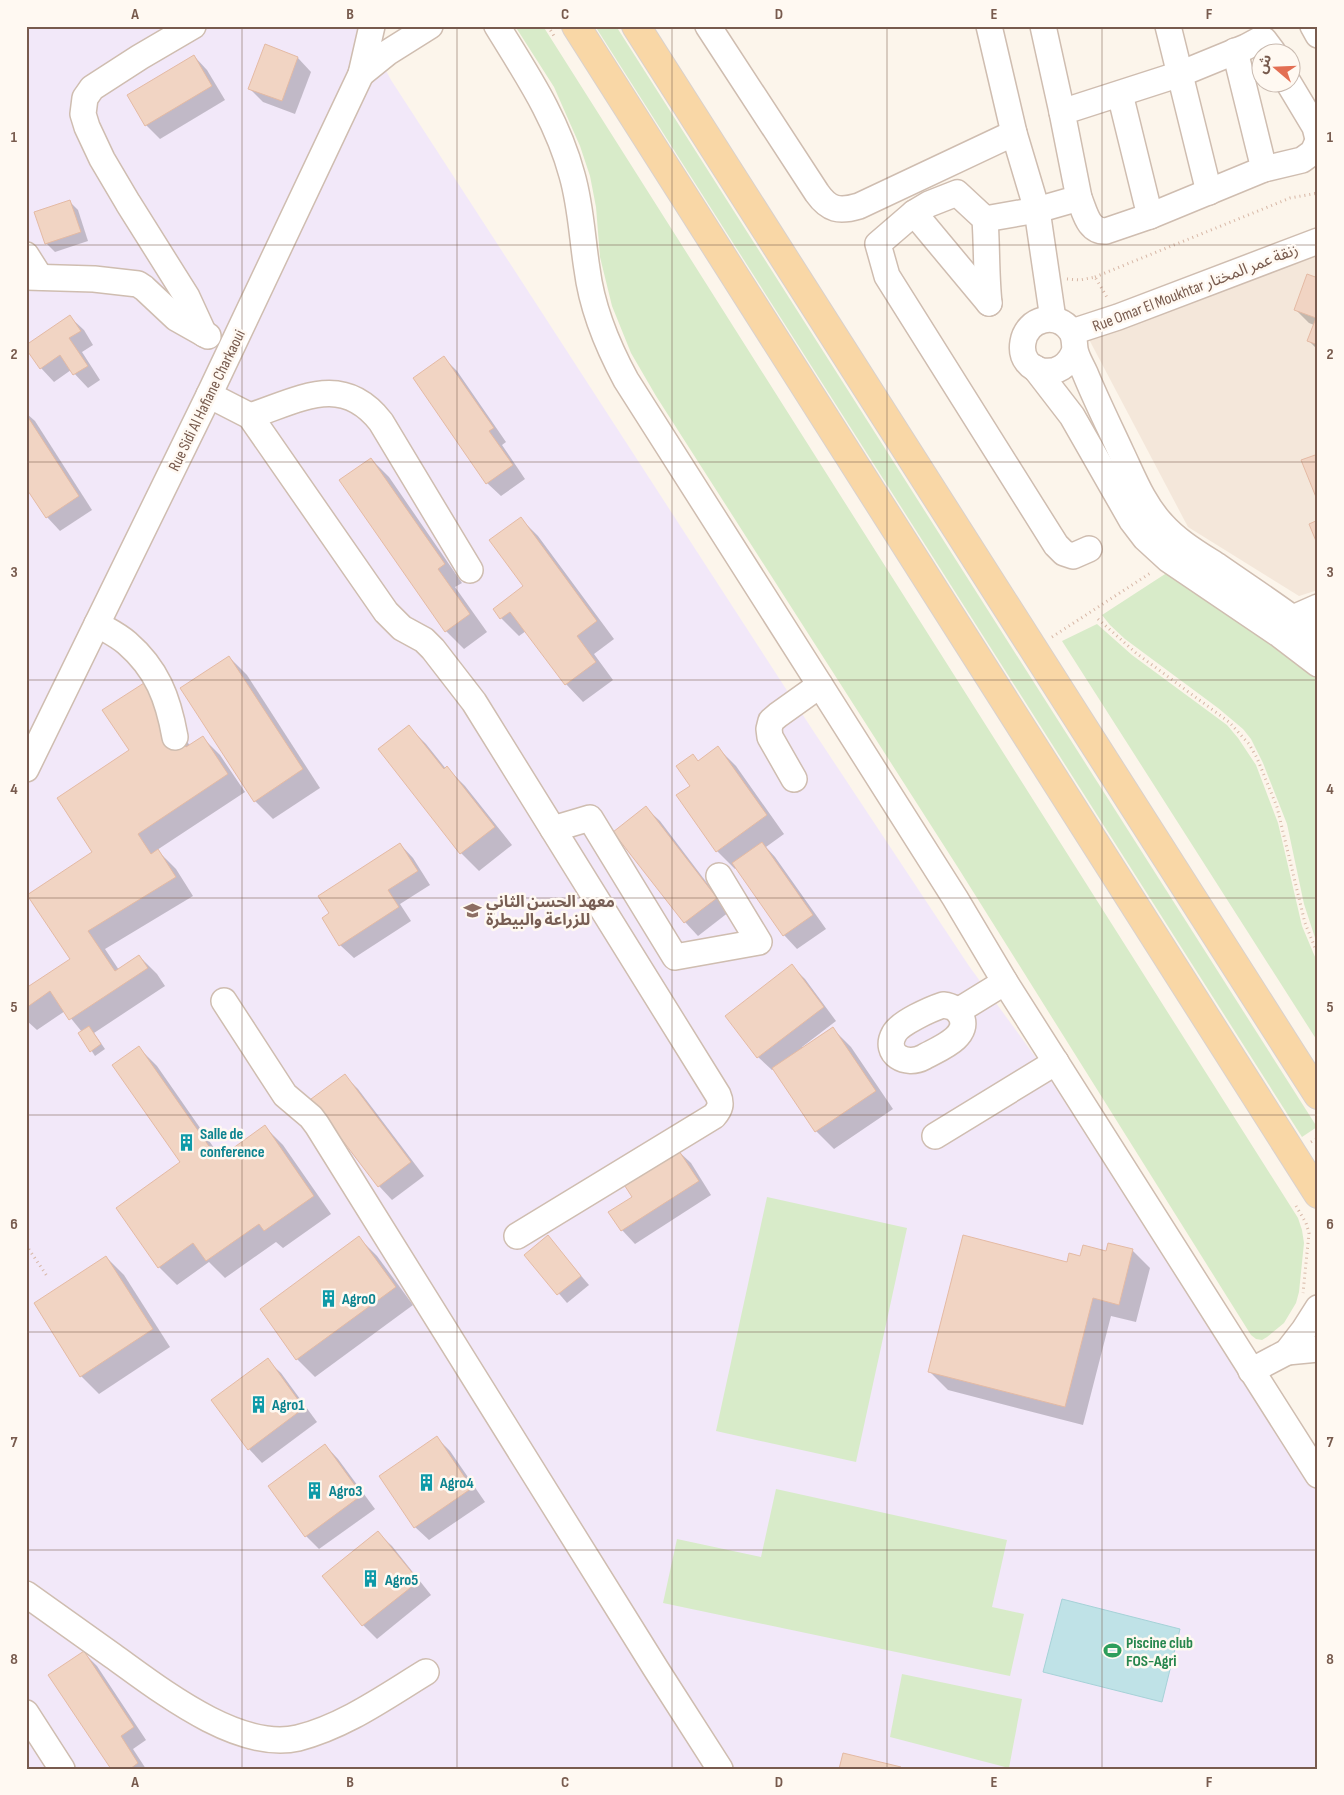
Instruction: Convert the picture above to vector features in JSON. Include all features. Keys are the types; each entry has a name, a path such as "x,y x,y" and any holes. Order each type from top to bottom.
{"main road":[{"path":"576,26 1293,1154 1305,1196"},
{"path":"636,26 1318,1096"}],"street":[{"path":"193,26 92,88 85,98 83,114 87,127 107,166 187,297 204,334"},
{"name":"Rue Sidi Al Hafiane Charkaoui","path":"26,769 209,395 361,74 372,26"},
{"path":"361,74 387,53 430,26"},
{"path":"497,26 542,99 564,150 579,204 592,298 600,327 626,380 1318,1475"},
{"path":"708,26 817,193 824,203 835,209 847,210 859,206 1014,133"},
{"path":"989,26 1014,133 1037,210 1048,279 1067,334 1140,492 1161,524 1182,543 1318,637"},
{"path":"1043,26 1079,198 1092,227 1099,232 1150,216 1264,169 1302,160 1313,152 1318,140 1315,127 1294,92"},
{"path":"1168,26 1209,192"},
{"path":"1313,26 1318,36"},
{"path":"1062,112 1180,74 1239,42 1259,40 1264,40 1265,42"},
{"path":"1239,42 1264,169"},
{"path":"1120,94 1150,216"},
{"path":"914,213 989,303 986,273 988,252 984,219 957,193 929,204 914,213 878,244 887,276 1056,545 1064,553 1073,556 1089,549"},
{"path":"984,219 1037,210 1079,198"},
{"name":"Rue Omar El Moukhtar زنقة عمر المختار","path":"1067,334 1118,317 1318,241"},
{"path":"26,256 33,277 94,279 138,284 176,318 204,334 232,346"},
{"path":"1067,334 1038,321 1029,328 1024,336 1023,352 1028,361 1072,416 1132,521 1145,538 1169,560 1318,664"},
{"path":"1035,368 1044,372 1060,370 1071,359 1067,334"},
{"path":"250,416 316,395 331,393 346,395 360,400 372,410 381,422 470,570"},
{"path":"209,395 250,416 386,612 402,628 424,640 448,667 474,702 721,1102 719,1110 714,1116 517,1236"},
{"path":"1293,618 1318,607"},
{"path":"97,624 126,642 145,661 160,684 167,701 175,736"},
{"path":"794,779 770,737 771,721 820,685"},
{"path":"553,829 590,818 675,957 760,942 719,876"},
{"path":"958,1011 1005,982"},
{"path":"224,1001 285,1095 317,1125 720,1769"},
{"path":"935,1136 1056,1062"},
{"path":"1287,1352 1304,1330 1310,1302"},
{"path":"1251,1371 1287,1352 1318,1350"},
{"path":"26,1594 172,1698 234,1730 262,1739 297,1738 319,1731 349,1718 426,1672"},
{"path":"26,1713 62,1769"}],"path":[{"path":"1048,279 1080,280 1095,277 1290,198 1318,193"},
{"path":"1095,277 1118,317"},
{"path":"1052,637 1169,560"},
{"path":"1098,619 1136,653 1229,722 1249,744 1257,758 1277,807 1305,924 1318,956"},
{"path":"1293,1154 1318,1138"},
{"path":"1305,1196 1306,1223 1309,1233 1310,1302"},
{"path":"26,1245 47,1276"}],"shaded area":[{"name":"معهد الحسن الثاني للزراعة والبيطرة","path":"26,26 362,26 391,80 812,729 969,966 1272,1381 1318,1452 1318,1769 26,1769"},
{"path":"1318,229 1318,590 1299,596 1188,527 1083,328"}],"green space":[{"path":"515,26 543,26 1298,1218 1304,1243 1299,1292 1296,1303 1284,1323 1262,1340 1256,1339 1251,1335 957,866 656,396 631,353 612,306 600,257 596,207 590,176 580,146 554,87"},
{"path":"595,26 616,26 1317,1127 1302,1137"},
{"path":"1182,563 1318,649 1318,947 1304,904 1287,824 1263,763 1251,739 1243,729 1218,708 1125,639 1102,615"},
{"path":"1097,624 1132,655 1227,725 1256,765 1278,823 1302,926 1318,964 1318,1042 1062,641"},
{"path":"767,1197 907,1228 856,1462 716,1431"},
{"path":"776,1489 1007,1540 992,1607 1024,1614 1010,1676 663,1603 677,1539 761,1557"},
{"path":"902,1674 1022,1699 1009,1768 890,1737"}],"water":[{"name":"Piscine club FOS-Agri","path":"1062,1599 1180,1629 1162,1702 1043,1672"}],"building":[{"path":"265,44 298,57 282,101 248,89"},
{"path":"194,55 212,86 145,126 127,95"},
{"path":"70,200 81,232 45,244 34,212"},
{"path":"1307,274 1318,278 1318,345 1307,341 1316,318 1294,310"},
{"path":"70,315 81,331 69,338 88,366 73,375 60,355 40,369 26,349 26,345"},
{"path":"444,356 494,428 489,431 513,465 486,484 413,378"},
{"path":"26,414 79,496 46,518 26,488"},
{"path":"1318,454 1318,502 1301,460"},
{"path":"371,458 445,564 438,569 470,614 445,632 339,480"},
{"path":"521,517 597,621 577,636 596,662 565,685 510,612 500,619 493,609 523,586 489,540"},
{"path":"1318,520 1318,546 1309,524"},
{"path":"229,656 303,769 254,802 180,688"},
{"path":"144,683 186,747 203,736 228,774 138,834 151,854 158,849 176,877 88,931 115,971 139,955 148,968 69,1020 50,991 26,1008 26,988 70,959 27,895 92,852 57,798 129,750 102,710"},
{"path":"409,725 444,769 447,766 495,827 460,854 378,749"},
{"path":"718,746 767,815 716,852 676,795 690,786 676,766 693,754 698,761"},
{"path":"646,806 717,898 684,923 613,832"},
{"path":"762,842 813,915 783,936 732,863"},
{"path":"400,843 418,871 388,890 399,907 339,946 322,918 329,913 318,896"},
{"path":"792,964 824,1007 757,1058 725,1016"},
{"path":"89,1026 101,1044 90,1052 78,1033"},
{"path":"833,1027 876,1091 815,1132 772,1068"},
{"name":"Salle de conference","path":"139,1046 218,1159 265,1125 314,1196 264,1231 259,1224 206,1261 193,1243 158,1268 116,1208 180,1162 112,1065"},
{"path":"345,1074 411,1162 378,1187 311,1099"},
{"path":"677,1148 699,1181 621,1231 608,1212 632,1197 623,1183"},
{"path":"548,1235 581,1276 557,1295 524,1255"},
{"path":"963,1235 1067,1262 1069,1253 1080,1256 1083,1245 1106,1251 1108,1243 1133,1249 1119,1305 1093,1298 1065,1407 928,1372"},
{"name":"Agro0","path":"359,1236 396,1287 296,1360 260,1309"},
{"path":"106,1256 153,1329 80,1377 34,1303"},
{"name":"Agro1","path":"268,1358 304,1408 248,1450 211,1400"},
{"name":"Agro4","path":"437,1436 472,1488 414,1528 379,1476"},
{"name":"Agro3","path":"325,1444 362,1495 305,1537 268,1486"},
{"name":"Agro5","path":"378,1531 419,1581 362,1626 322,1576"},
{"path":"84,1651 134,1727 121,1736 138,1763 130,1769 111,1769 48,1675"},
{"path":"843,1753 901,1767 901,1769 839,1769"}],"place":[{"name":"معهد الحسن الثاني للزراعة والبيطرة","path":"472,910"},
{"name":"Salle de conference","path":"186,1142"},
{"name":"Agro0","path":"328,1298"},
{"name":"Agro1","path":"258,1404"},
{"name":"Agro4","path":"426,1482"},
{"name":"Agro3","path":"315,1490"},
{"name":"Agro5","path":"371,1579"},
{"name":"Piscine club FOS-Agri","path":"1112,1651"}]}
